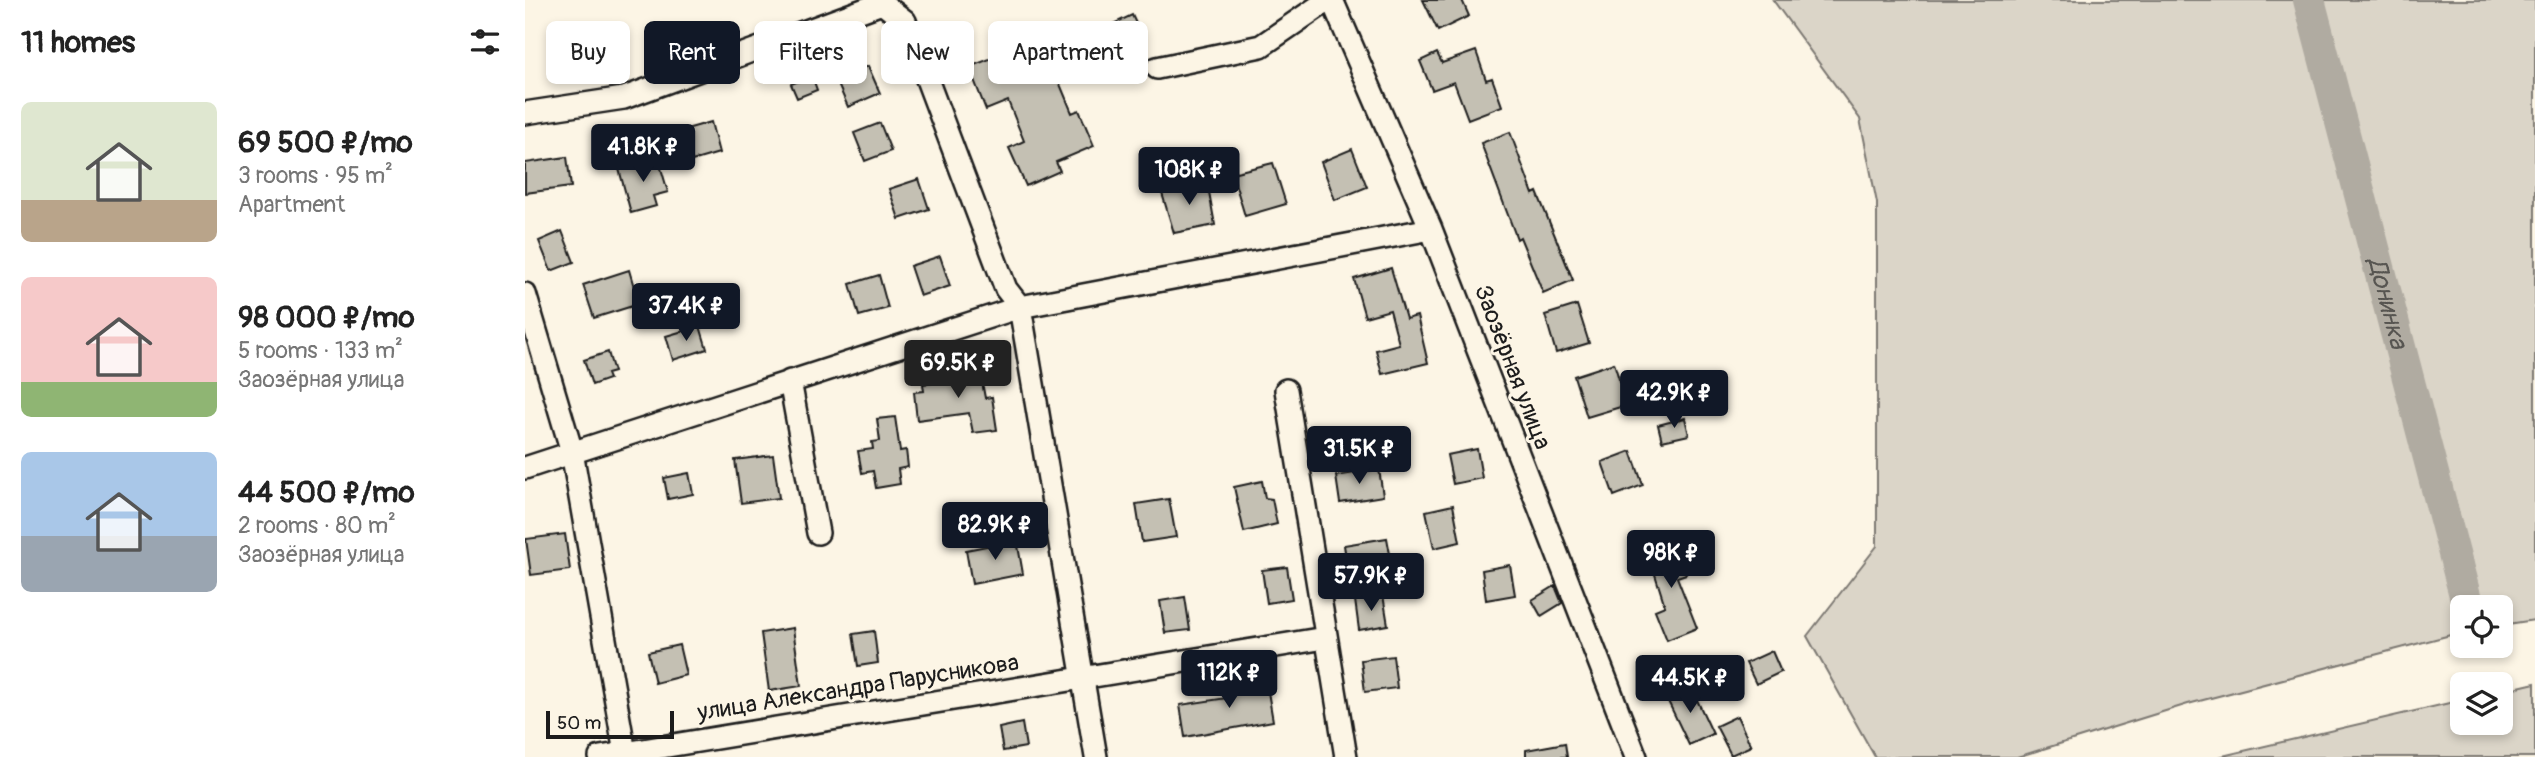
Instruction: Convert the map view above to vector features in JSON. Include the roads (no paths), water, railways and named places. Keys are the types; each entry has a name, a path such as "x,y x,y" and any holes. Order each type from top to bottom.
{"street":[{"path":"1157,68 1261,46 1330,0"},
{"name":"Заозёрная улица","path":"1330,0 1431,229 1636,757"},
{"path":"525,113 624,98 882,3 905,20 1006,289 1020,307 1096,757"},
{"path":"525,468 1020,307 1431,229"},
{"path":"525,294 572,452 625,753"},
{"path":"790,382 818,533"},
{"path":"1286,390 1346,757"},
{"path":"1084,676 1325,638"},
{"name":"улица Александра Парусникова","path":"600,757 1084,676"}],"waterway":[{"name":"Донинка","path":"2309,0 2465,595"}]}
